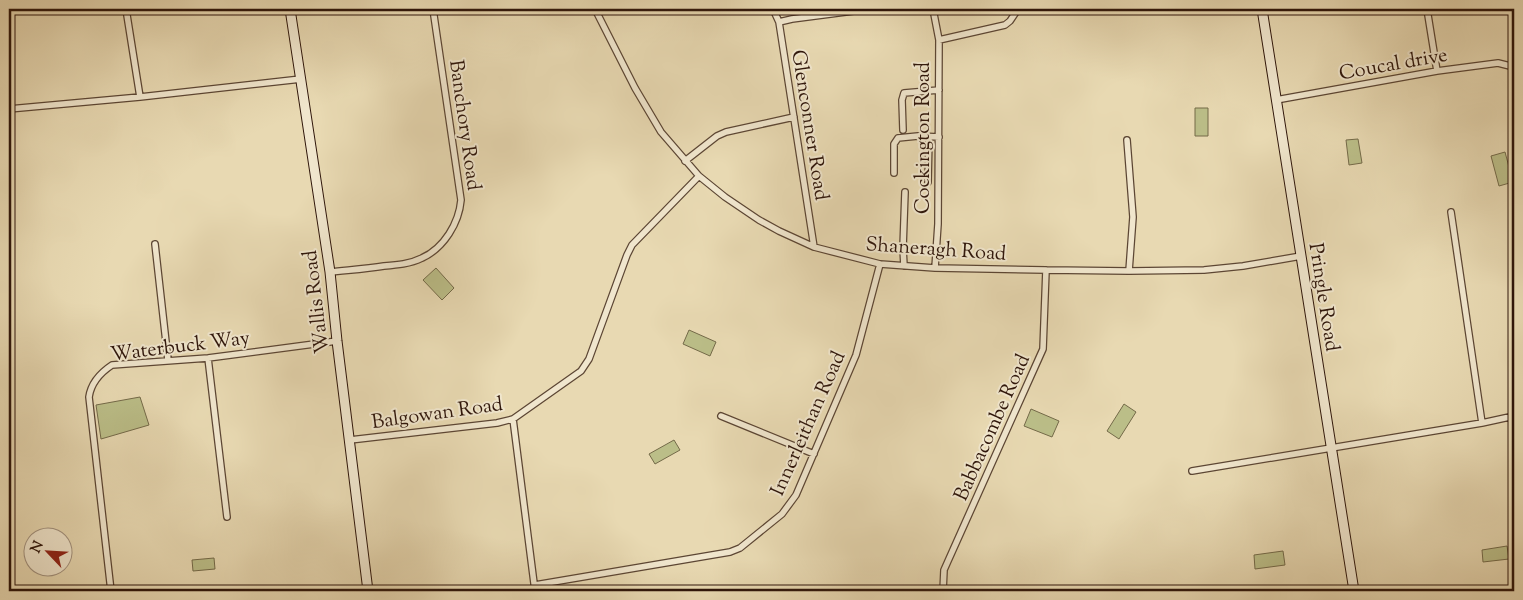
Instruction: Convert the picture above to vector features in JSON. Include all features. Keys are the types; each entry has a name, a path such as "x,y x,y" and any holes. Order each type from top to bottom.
{"street":[{"path":"126,9 140,97"},
{"name":"Wallis Road","path":"290,9 330,272 368,591"},
{"name":"Banchory Road","path":"330,272 401,264 423,258 440,245 456,222 461,200 433,9"},
{"name":"Shaneragh Road","path":"595,9 635,88 661,132 685,161 699,176 725,197 759,220 779,232 814,247 880,264 935,268 1129,271 1204,270 1301,256"},
{"name":"Glenconner Road","path":"773,9 779,22 814,247"},
{"path":"779,22 869,9"},
{"name":"Cockington Road","path":"933,9 939,40 938,224 935,268"},
{"path":"939,40 1001,26 1010,20 1018,9"},
{"name":"Pringle Road","path":"1262,9 1354,591"},
{"path":"1426,9 1437,71"},
{"name":"Coucal drive","path":"1276,100 1437,71 1498,63 1514,66"},
{"path":"9,109 301,79"},
{"path":"903,130 902,100 904,93 939,90"},
{"path":"685,161 717,136 726,132 794,117"},
{"path":"894,174 894,144 898,138 918,136 939,138"},
{"path":"928,182 929,137"},
{"path":"1128,140 1133,217 1129,271"},
{"name":"Balgowan Road","path":"350,440 497,423 513,419 581,371 589,359 632,245 699,176"},
{"path":"904,266 905,192"},
{"path":"1451,212 1482,423"},
{"path":"155,244 168,360"},
{"name":"Innerleithan Road","path":"535,588 722,554 740,548 787,509 796,495 856,356 880,264"},
{"name":"Babbacombe Road","path":"943,591 944,570 1043,349 1046,270"},
{"name":"Waterbuck Way","path":"111,591 89,397 90,389 103,371 112,366 208,358 337,341"},
{"path":"208,358 227,517"},
{"path":"721,416 814,454"},
{"path":"1192,471 1482,423 1513,416 1514,432"},
{"path":"513,419 535,588"}],"green space":[{"path":"1195,108 1208,108 1208,136 1195,136"},
{"path":"1358,139 1362,163 1349,165 1346,140"},
{"path":"1505,152 1513,182 1499,186 1491,156"},
{"path":"436,268 454,288 442,300 423,280"},
{"path":"689,330 716,342 710,356 683,344"},
{"path":"140,397 149,425 101,439 96,405"},
{"path":"1124,404 1136,412 1119,439 1107,431"},
{"path":"1031,409 1059,421 1052,437 1024,426"},
{"path":"674,440 680,450 655,464 649,454"},
{"path":"1507,546 1509,559 1483,562 1482,550"},
{"path":"1283,551 1285,565 1255,569 1254,555"},
{"path":"214,558 215,569 193,571 192,560"}]}
